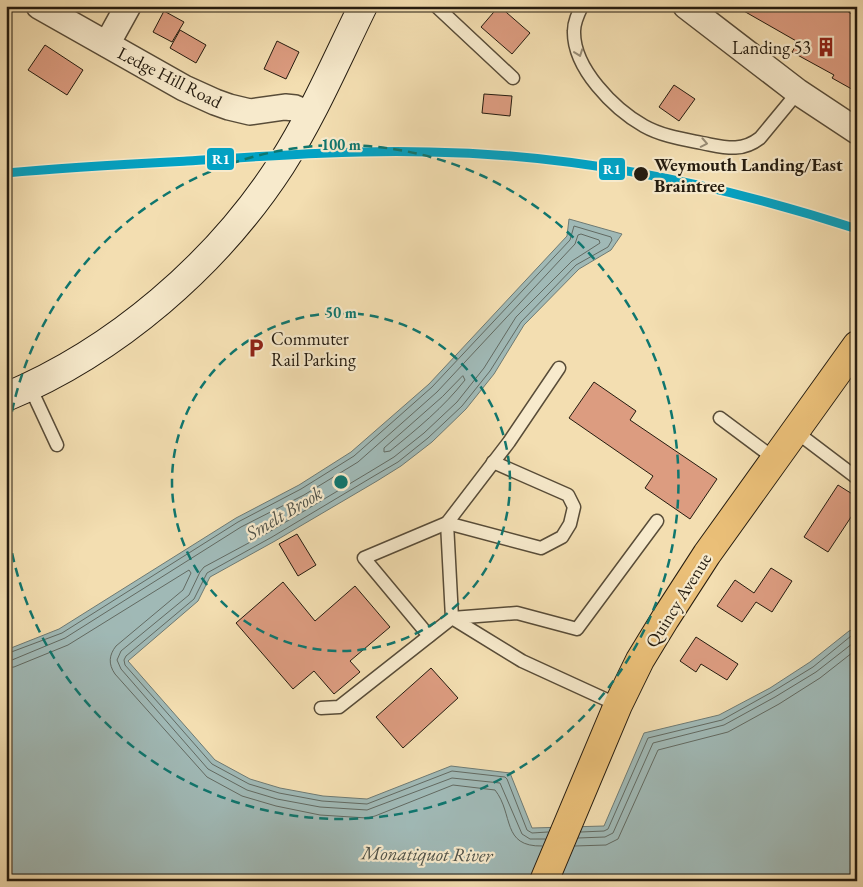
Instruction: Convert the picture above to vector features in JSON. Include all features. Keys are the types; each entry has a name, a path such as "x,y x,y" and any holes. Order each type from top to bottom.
{"main road":[{"path":"18,392 92,352 153,307 191,273 224,238 271,179 308,118 363,6"},
{"name":"Quincy Avenue","path":"544,881 618,705 640,660 664,618 707,554 857,345"}],"street":[{"name":"Ledge Hill Road","path":"39,6 184,88 229,107 250,112 285,107 294,108 308,118"},
{"path":"107,44 128,6"},
{"path":"686,6 798,92 857,131"}],"lane":[{"path":"436,6 513,78"},
{"path":"582,6 574,30 582,62 596,84 616,106 644,126 657,132 721,146 743,148 753,144 767,131 798,92"},
{"path":"429,636 364,558 447,523 509,442 559,368"},
{"path":"18,392 57,444"},
{"path":"720,418 775,459"},
{"path":"795,431 857,478"},
{"path":"447,523 541,548 562,537 570,524 574,507 568,495 493,462"},
{"path":"321,708 340,707 452,618 517,612 577,629 657,521"},
{"path":"447,523 452,618"},
{"path":"452,618 522,661 618,705"}],"water":[{"path":"569,219 622,234 611,250 579,269 524,325 494,374 466,409 432,442 401,466 275,541 210,577 198,601 128,661 215,760 250,779 280,788 323,796 367,799 451,766 510,773 532,828 604,826 644,733 719,715 770,688 810,662 849,631 857,628 857,881 6,881 6,650 59,629 236,518 299,485 351,452 429,384 567,236"}],"building":[{"path":"499,6 530,33 512,54 481,27"},
{"name":"Landing 53","path":"735,6 838,6 857,17 857,92 832,78 834,75 792,52 798,42"},
{"path":"164,11 184,22 172,42 153,32"},
{"path":"180,30 206,45 196,63 170,48"},
{"path":"277,41 299,52 286,79 264,69"},
{"path":"45,45 83,70 67,95 28,70"},
{"path":"674,85 695,99 679,121 659,107"},
{"path":"484,94 512,96 510,116 482,113"},
{"path":"594,382 636,411 630,420 717,479 690,519 645,488 653,476 569,418"},
{"path":"838,485 857,497 857,508 828,552 804,537"},
{"path":"297,534 316,565 298,576 279,544"},
{"path":"771,568 792,581 772,612 756,602 742,622 717,606 735,580 754,593"},
{"path":"283,582 315,621 355,586 390,627 350,661 360,672 334,694 314,671 293,689 236,623"},
{"path":"696,637 738,664 727,680 701,664 696,672 680,661"},
{"path":"431,668 458,698 403,748 376,717"}],"transit line":[{"name":"R1","path":"6,173 278,155 399,152 483,154 592,165 646,174 752,198 857,229"}],"place":[{"name":"Landing 53","path":"826,47"},
{"name":"Weymouth Landing/East Braintree","path":"641,174"},
{"name":"Commuter Rail Parking","path":"256,348"}],"water label":[{"name":"Smelt Brook","path":"284,513"},
{"name":"Monatiquot River","path":"427,854"}]}
